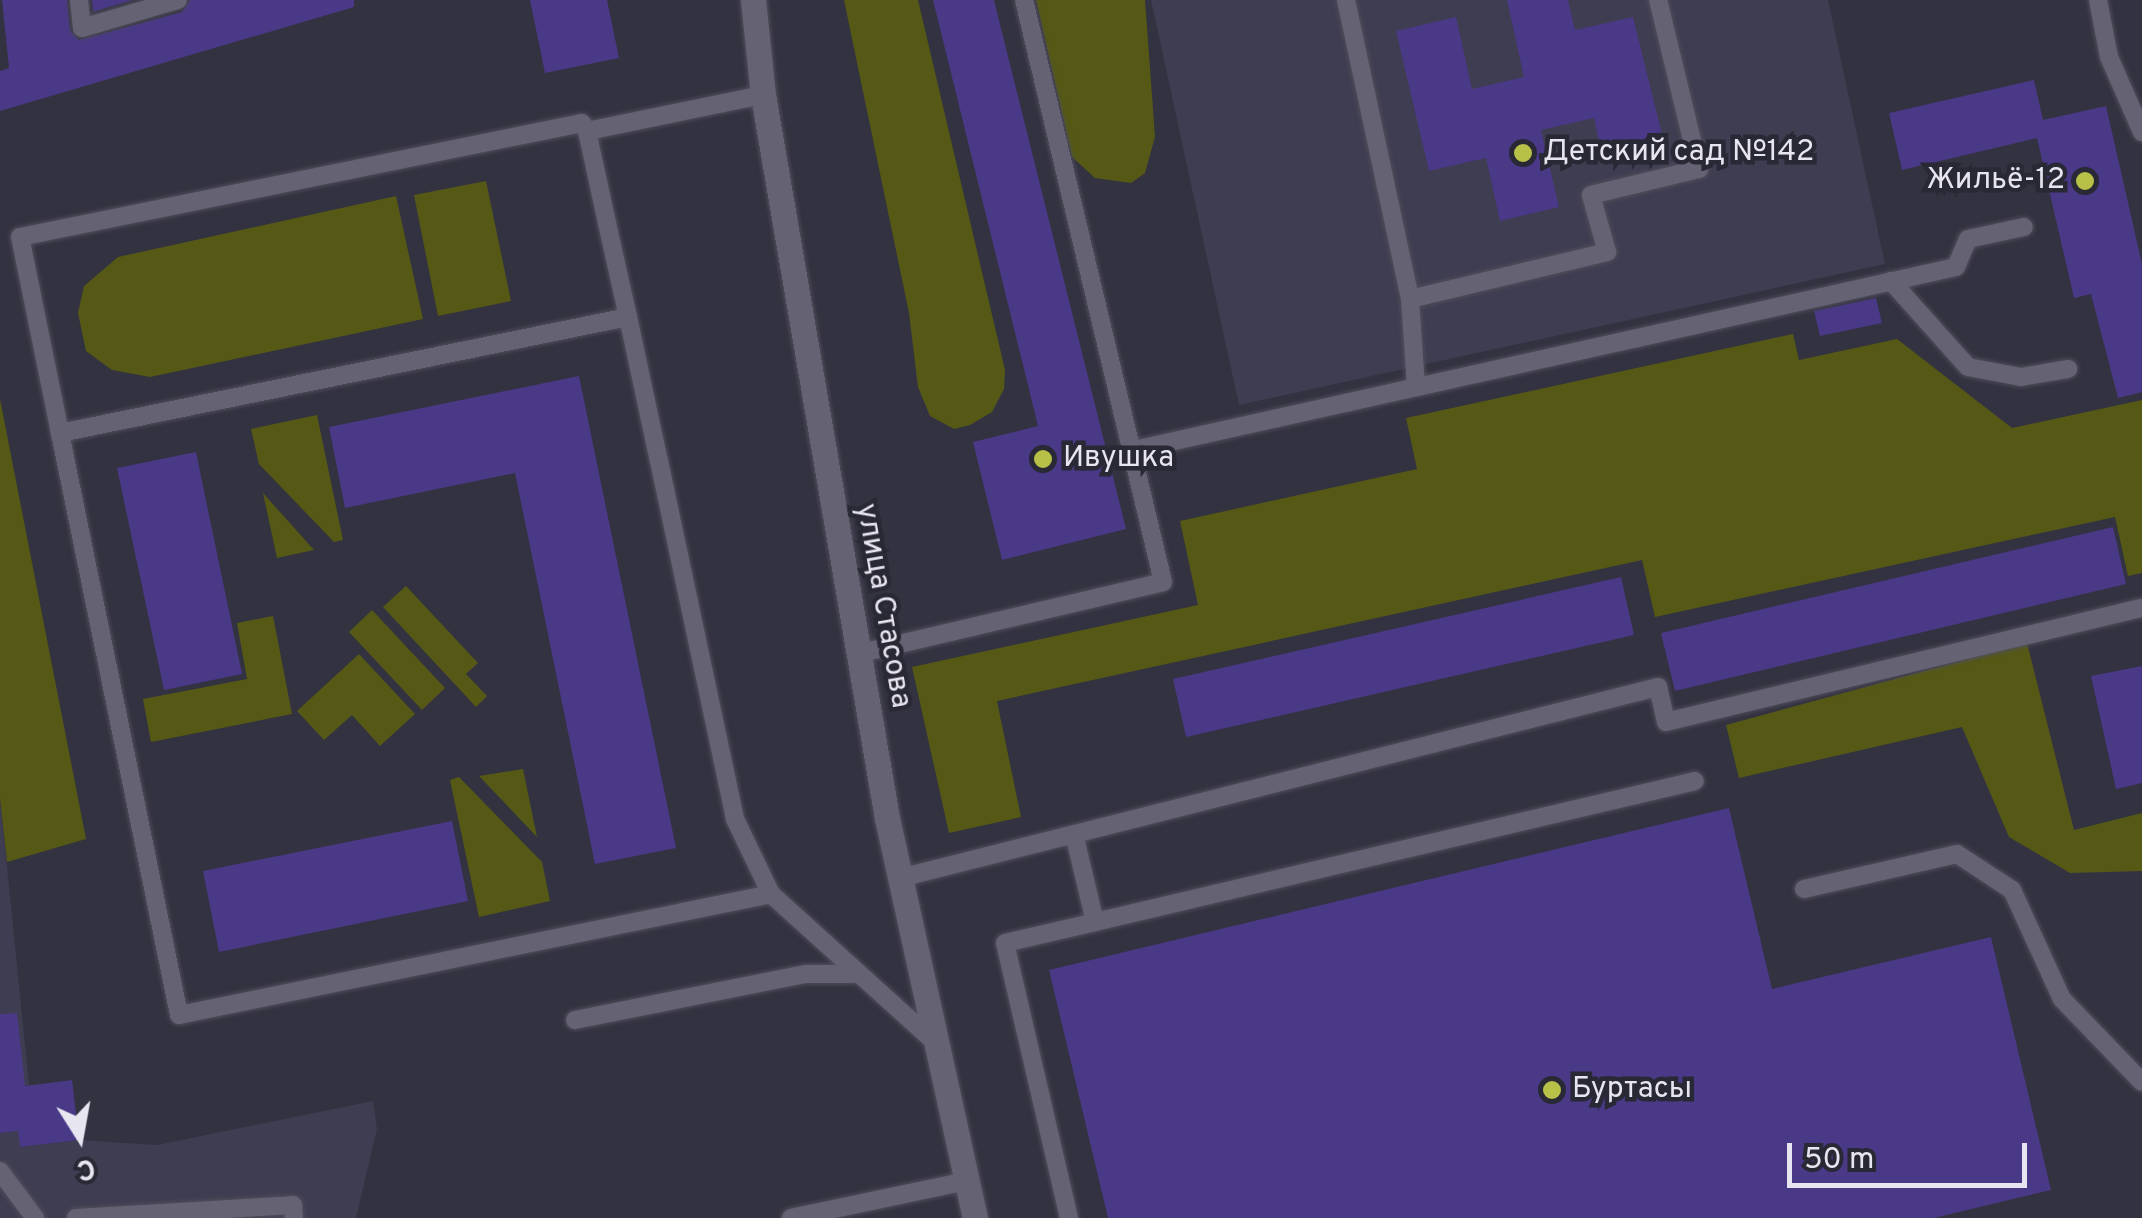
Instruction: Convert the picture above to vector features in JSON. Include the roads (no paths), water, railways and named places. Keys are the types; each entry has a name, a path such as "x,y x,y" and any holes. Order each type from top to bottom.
{"street":[{"name":"улица Стасова","path":"753,0 763,95 857,654 900,878 975,1218"}],"lane":[{"path":"79,0 82,28 178,0"},
{"path":"857,654 1163,582 1024,0"},
{"path":"1346,0 1410,299 1416,387"},
{"path":"1410,299 1607,252 1591,195 1699,170 1658,0"},
{"path":"2098,0 2109,57 2142,132"},
{"path":"588,130 763,95"},
{"path":"770,894 179,1014 20,237 578,122 588,130 735,819 770,894 854,974 936,1043"},
{"path":"1134,450 1956,267 1968,239 2024,226"},
{"path":"1891,281 1968,367 2020,377 2068,369"},
{"path":"60,434 628,317"},
{"path":"900,878 1658,686 1666,722 2142,608"},
{"path":"1069,1218 1005,944 1695,781"},
{"path":"1074,834 1094,922"},
{"path":"1804,890 1958,854 2012,890 2062,999 2142,1082"},
{"path":"575,1020 806,974 854,974"},
{"path":"0,1170 35,1218"},
{"path":"791,1218 966,1180"},
{"path":"76,1218 293,1205 294,1218"}],"place":[{"name":"Детский сад №142","path":"1523,153"},
{"name":"Жильё-12","path":"2085,181"},
{"name":"Ивушка","path":"1043,459"},
{"name":"Буртасы","path":"1552,1090"}]}
